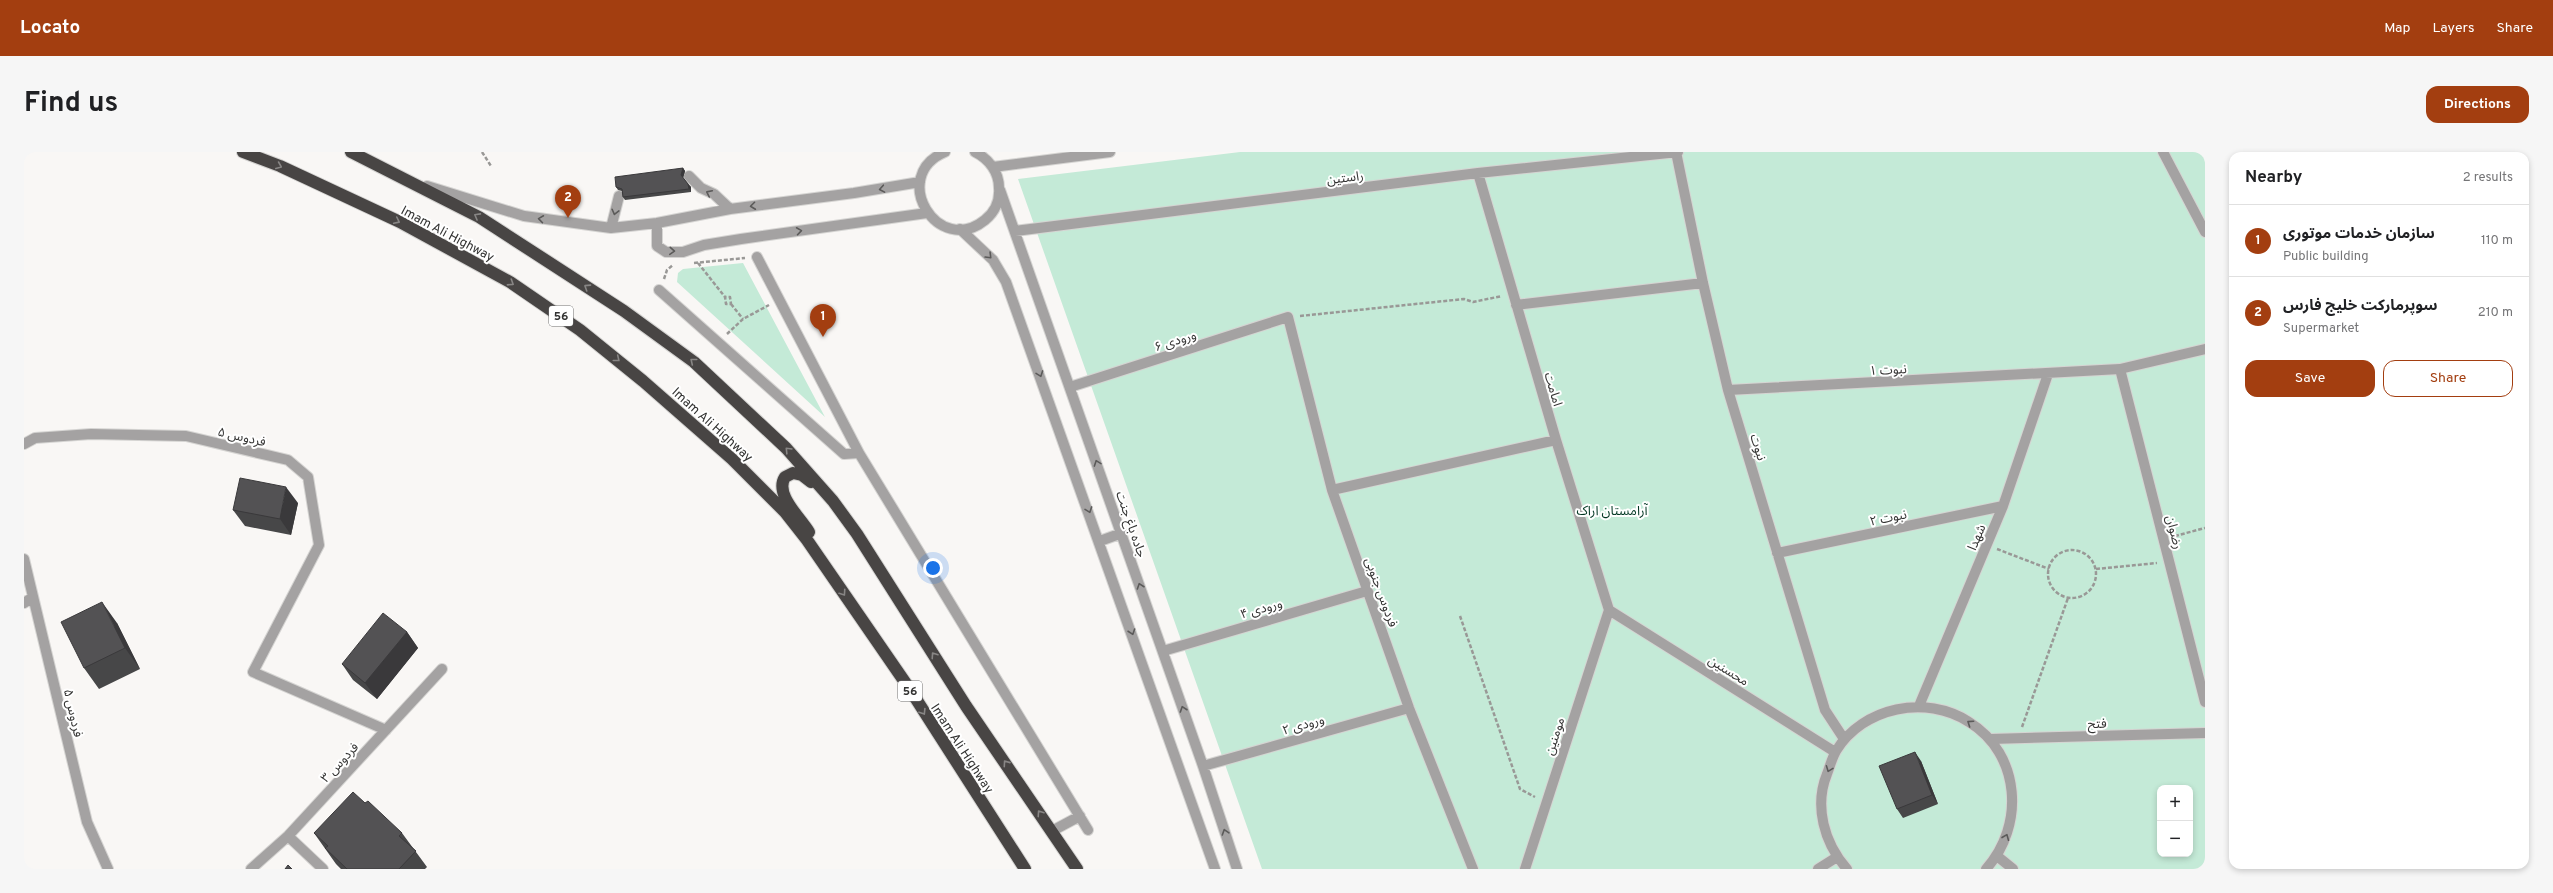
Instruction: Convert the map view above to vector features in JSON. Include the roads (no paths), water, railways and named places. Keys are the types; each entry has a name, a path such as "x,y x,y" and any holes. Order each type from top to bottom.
{"highway":[{"name":"Imam Ali Highway","path":"243,152 280,166 451,249 510,282 580,330 643,381 732,459 785,512 821,560 908,688 1025,869"},
{"name":"Imam Ali Highway","path":"351,152 479,217 630,315 694,362 786,448 834,501 857,534 966,706 1077,869"},
{"path":"821,560 812,537 783,494 783,481 788,475 796,473 804,477 857,534"}],"street":[{"path":"945,152 928,165 920,182 921,201 927,213 942,225 960,229 974,227 986,219 997,204 1000,190"},
{"path":"980,154 993,167 1110,152"},
{"name":"راستین","path":"1015,231 1478,173 1677,152"},
{"name":"نبوت","path":"1677,152 1703,284 1728,390 1825,710 1844,739"},
{"path":"2163,152 2205,232"},
{"name":"جاده باغ جنت","path":"993,167 999,180 1000,190 1203,766 1237,869"},
{"name":"امامت","path":"1478,173 1556,440 1609,610"},
{"path":"689,176 701,188 714,194 730,209"},
{"path":"411,182 524,216 611,228 657,223 730,209 854,193 920,182"},
{"path":"611,228 619,196"},
{"path":"657,223 657,246 666,252 683,252 704,245 741,239 927,213"},
{"path":"960,229 993,260 1006,282 1100,541 1215,869"},
{"path":"758,257 859,453 1088,830"},
{"path":"1516,305 1703,284"},
{"path":"659,290 719,341 844,454 859,453"},
{"name":"ورودی ۶","path":"1070,387 1288,317"},
{"name":"فردوس جنوبی","path":"1288,317 1332,490 1409,708 1473,869"},
{"name":"نبوت ۱","path":"1728,390 2120,369 2205,349"},
{"name":"رضوان","path":"2120,369 2205,702"},
{"name":"شهدا","path":"1919,706 2003,506 2048,374"},
{"name":"فردوس ۵","path":"24,444 35,438 91,434 186,436 288,460 308,477 319,545 253,672 386,730"},
{"path":"1332,490 1556,440"},
{"name":"نبوت ۲","path":"1777,553 2003,506"},
{"path":"1100,541 1122,533"},
{"name":"فردوس ۵","path":"24,559 87,822 108,869"},
{"name":"ورودی ۴","path":"1163,651 1367,590"},
{"path":"24,604 33,597"},
{"name":"محسنین","path":"1609,610 1835,752"},
{"name":"مومنین","path":"1525,869 1609,610"},
{"name":"فردوس ۳","path":"251,869 288,836 442,669"},
{"path":"1847,869 1837,857 1822,823 1822,786 1835,752 1844,739 1860,725 1878,715 1898,708 1919,706 1945,710 1970,722 1990,739 2004,760 2012,784 2013,809 2008,834 1997,856 1986,869"},
{"name":"ورودی ۲","path":"1203,766 1409,708"},
{"name":"فتح","path":"1990,739 2205,733"},
{"path":"1052,831 1080,816"},
{"path":"288,836 322,869"},
{"path":"1997,856 2013,869"},
{"path":"1818,869 1837,857"}],"place":[{"name":"سوپرمارکت خلیج فارس","path":"568,218"},
{"name":"سازمان خدمات موتوری","path":"823,337"}],"park label":[{"name":"آرامستان اراک","path":"1612,510"}]}
